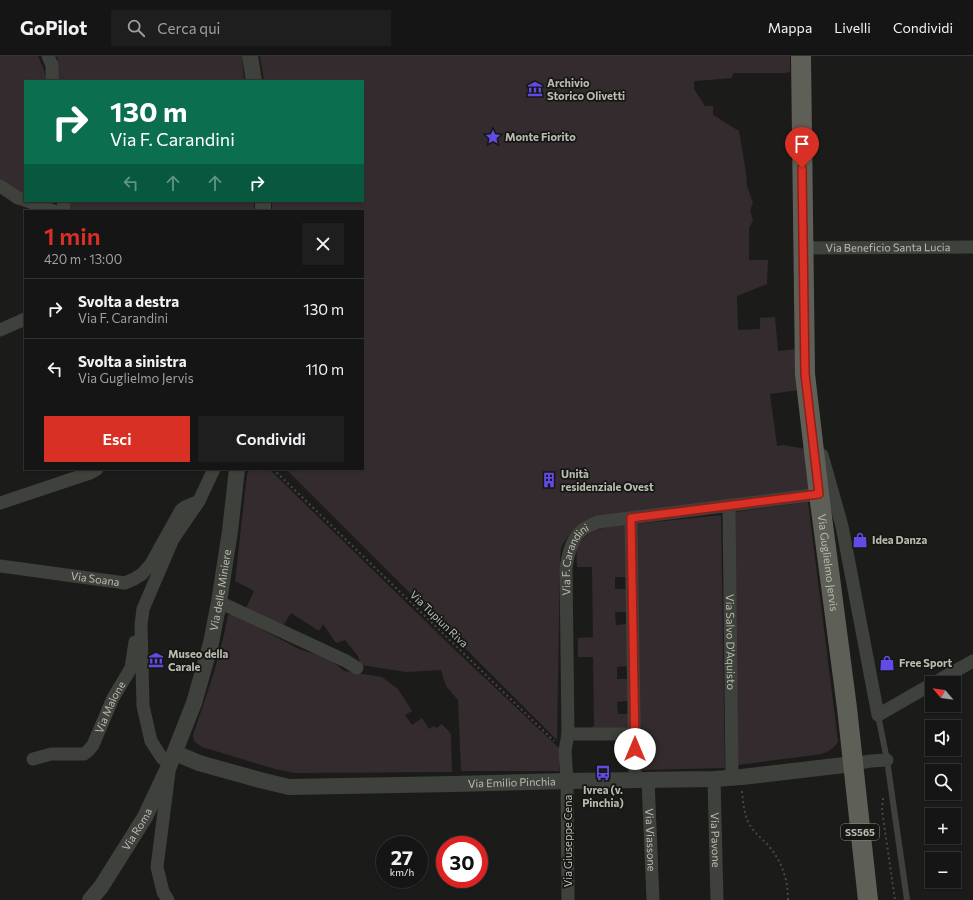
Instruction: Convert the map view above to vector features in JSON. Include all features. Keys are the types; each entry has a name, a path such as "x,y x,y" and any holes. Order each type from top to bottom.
{"main road":[{"name":"Via Guglielmo Jervis","path":"801,56 805,374 847,708 868,900"}],"street":[{"path":"42,56 52,76"},
{"path":"48,56 52,65 52,76"},
{"path":"250,56 254,80"},
{"path":"0,186 24,200"},
{"path":"29,202 51,210"},
{"name":"Via Beneficio Santa Lucia","path":"803,248 973,246"},
{"path":"0,330 24,320"},
{"path":"812,439 819,444 842,526 878,715 925,689"},
{"path":"0,503 95,470"},
{"path":"168,900 163,892 157,867 173,758 162,758 151,741 143,706 141,625 143,609 173,539 199,501 214,470"},
{"name":"Via delle Miniere","path":"173,758 194,703 211,642 220,602 237,470"},
{"name":"Via F. Carandini","path":"567,781 565,752 568,734 566,568 572,545 581,532 588,526 598,522 819,494"},
{"name":"Via Soana","path":"0,566 125,583 142,574 151,564 181,510 199,501"},
{"name":"Via Salvo D'Aquisto","path":"729,505 737,778"},
{"name":"Via Viassone","path":"631,518 635,734 642,780 653,900"},
{"path":"220,602 346,661 357,668"},
{"name":"Via Malone","path":"33,759 51,754 84,754 93,745 113,698 131,668 137,625 143,609"},
{"path":"947,676 973,661"},
{"path":"568,734 635,734"},
{"name":"Via Emilio Pinchia","path":"173,758 199,763 289,787 714,779 737,778 853,764"},
{"name":"Via Roma","path":"90,900 101,887 145,818 173,758"},
{"path":"853,764 887,760"},
{"name":"Via Pavone","path":"714,779 717,900"},
{"name":"Via Giuseppe Cena","path":"567,781 568,900"}],"lane":[{"path":"878,715 887,760 907,900"}],"path":[{"name":"Via Tupiun Riva","path":"274,470 565,752"},
{"path":"737,778 743,808 749,824 756,834 774,852 781,864 785,876 788,900"},
{"path":"890,780 883,782 882,810 895,900"}],"shaded area":[{"path":"0,56 38,56 44,70 46,80 24,80 24,194 0,181"},
{"path":"56,56 242,56 244,80 57,80 56,64 58,59"},
{"path":"260,56 790,56 790,72 734,73 731,78 694,81 694,89 705,106 713,106 713,115 739,131 747,186 753,203 750,210 753,220 749,228 749,260 768,260 767,284 737,296 738,330 760,329 760,318 775,317 778,351 797,349 799,390 770,394 777,446 784,445 805,449 809,489 595,517 579,525 573,530 561,548 560,558 557,740 287,470 364,470 364,210 272,210 272,202 364,202 364,80 264,80"},
{"path":"68,202 254,202 254,210 68,210"},
{"path":"249,470 270,470 455,650 559,748 559,771 461,771 458,700 446,686 441,670 406,672 361,665 358,656 345,640 336,643 323,624 319,631 291,613 282,627 246,608 254,591 235,581"},
{"path":"808,502 838,741 832,749 822,754 738,765 735,512"},
{"path":"721,515 725,768 640,770 636,524"},
{"path":"625,525 626,577 615,577 615,589 626,589 626,612 615,612 616,625 627,624 628,666 617,667 617,679 628,679 628,701 617,702 618,714 628,714 629,730 592,730 592,727 594,726 593,657 578,657 578,638 593,637 592,567 577,567 577,548 582,540 591,532 602,528"},
{"path":"233,614 299,649 330,659 344,671 382,677 398,689 412,711 405,715 412,725 422,718 429,729 434,726 436,728 442,724 451,734 452,772 295,773 275,769 202,747 195,742 193,737 194,732 218,660 228,615"}],"place":[{"name":"Archivio Storico Olivetti","path":"535,89"},
{"name":"Monte Fiorito","path":"493,137"},
{"name":"Unità residenziale Ovest","path":"549,480"},
{"name":"Idea Danza","path":"860,540"},
{"name":"Museo della Carale","path":"156,660"},
{"name":"Free Sport","path":"887,663"},
{"name":"Ivrea (v. Pinchia)","path":"603,773"}],"route":[{"path":"635,749 631,518 819,494 805,374 802,168"}]}
